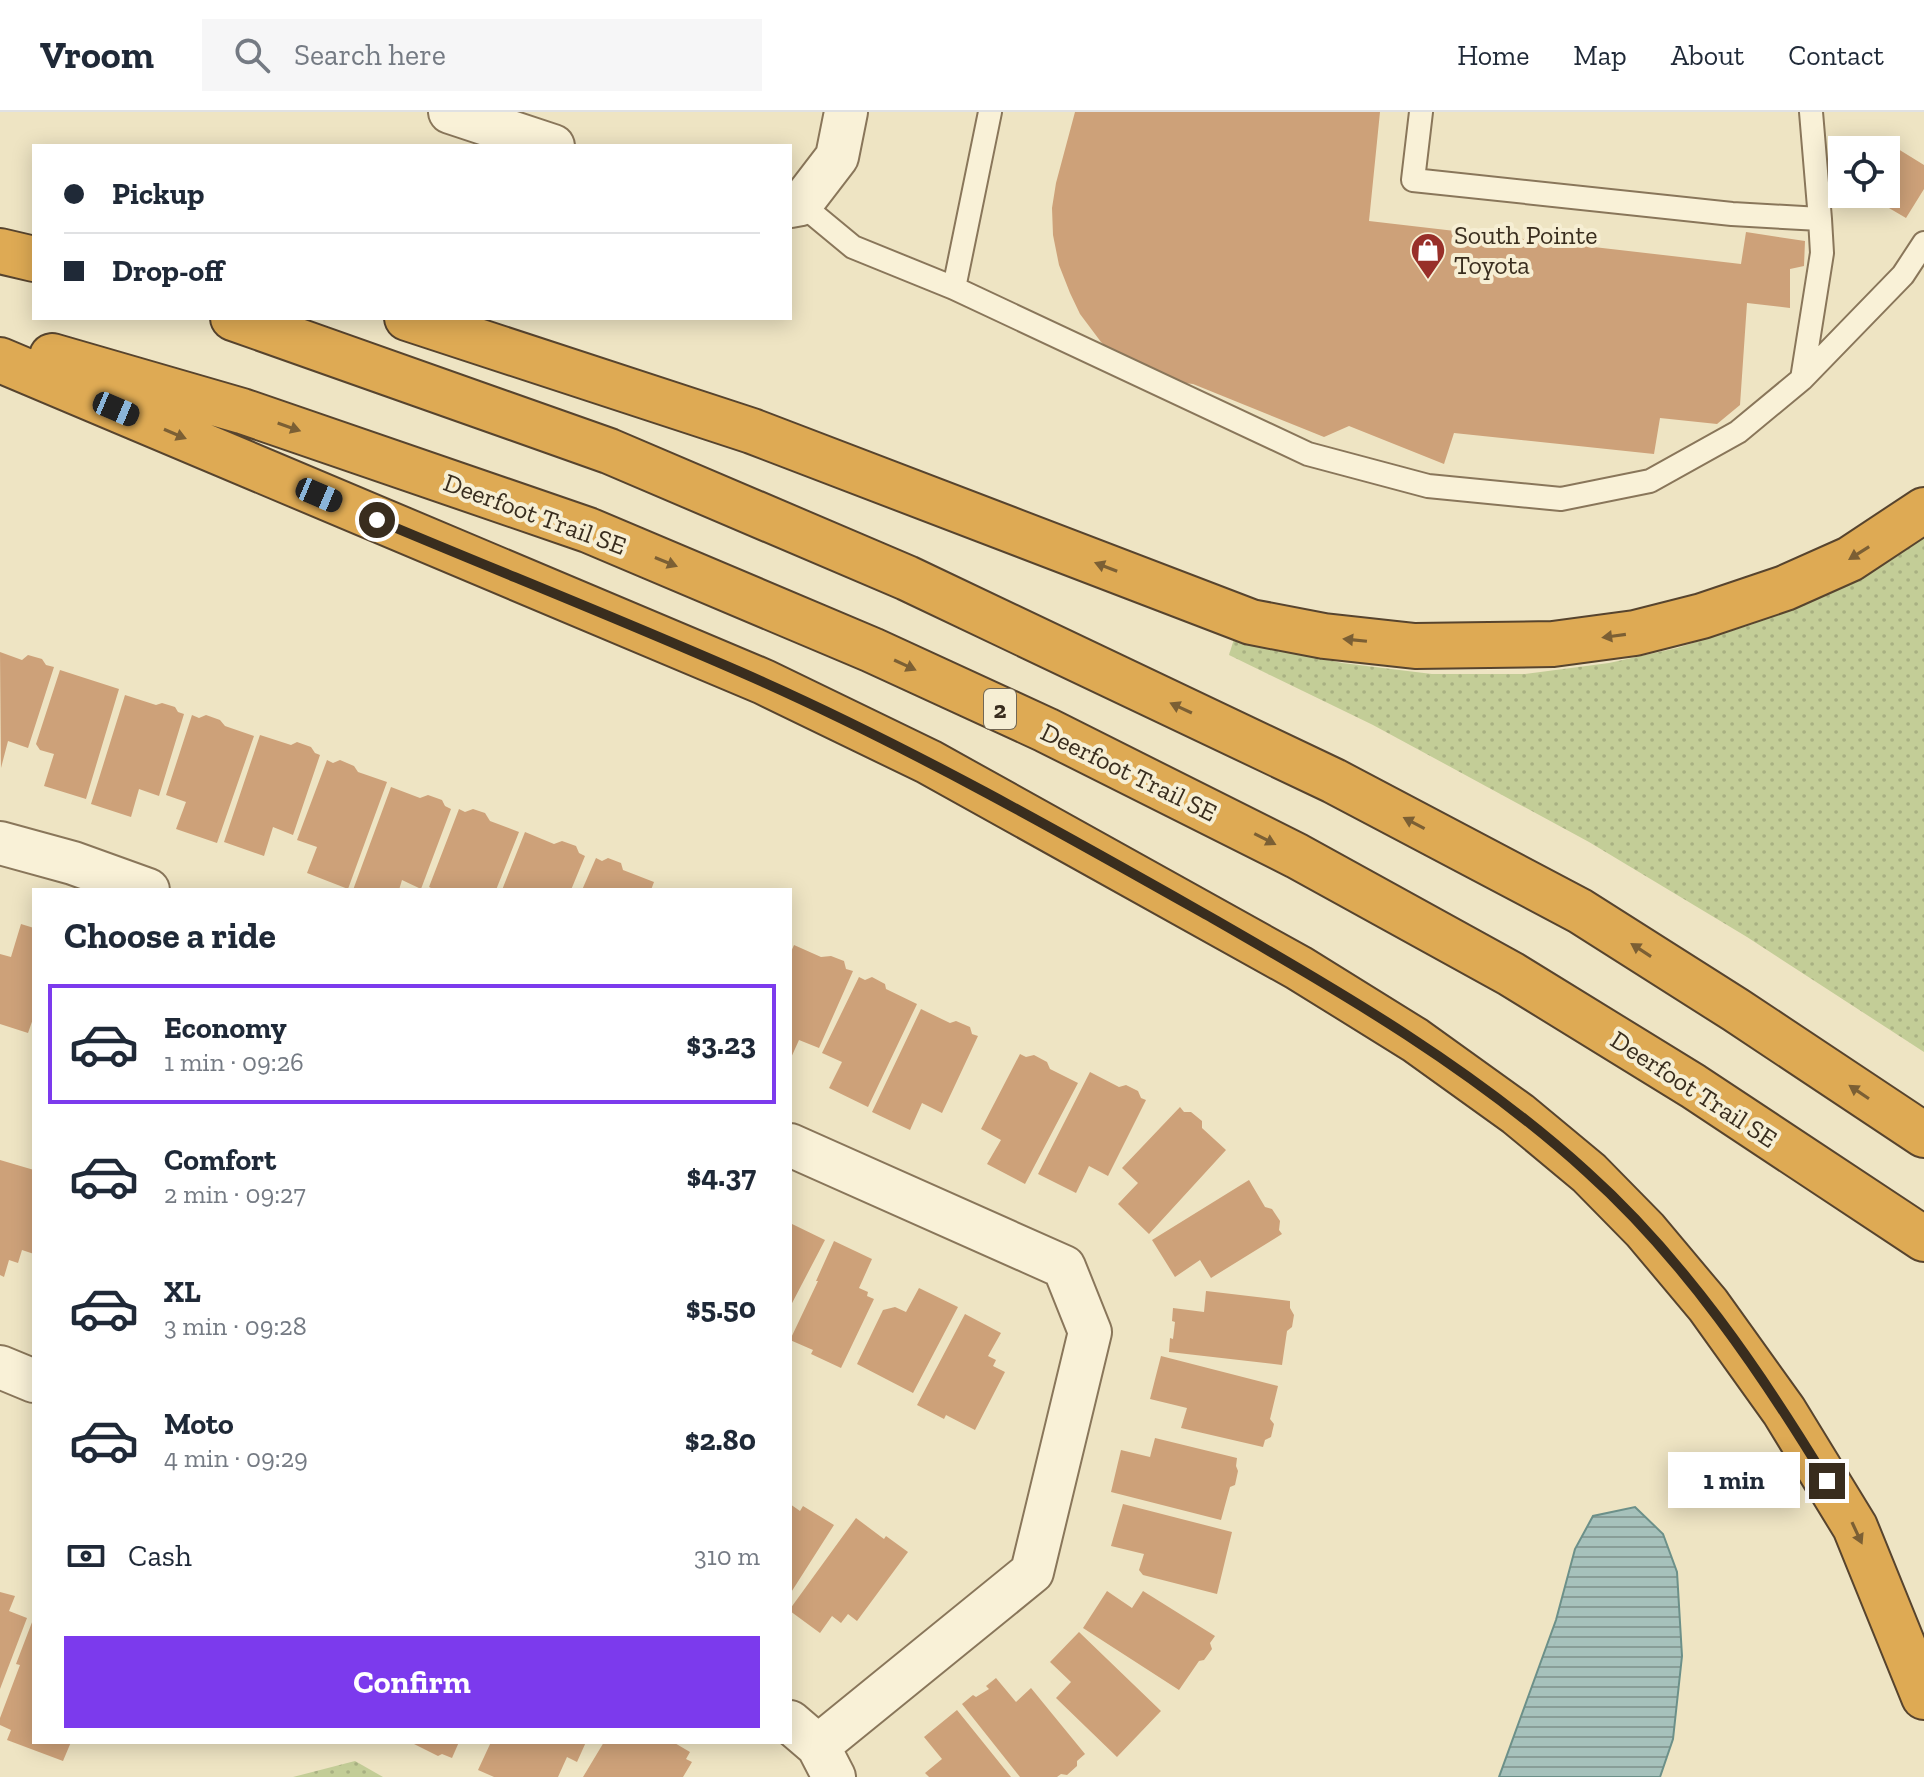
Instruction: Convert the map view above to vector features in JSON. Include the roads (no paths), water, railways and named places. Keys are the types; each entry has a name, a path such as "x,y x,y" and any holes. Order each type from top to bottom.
{"highway":[{"path":"0,251 32,259"},
{"path":"239,320 609,451 907,578 1334,781 1580,911 1924,1135"},
{"path":"413,320 752,431 1251,622 1324,636 1415,646 1486,646 1553,644 1635,633 1702,616 1785,588 1850,559 1924,510"},
{"name":"Deerfoot Trail SE","path":"0,341 242,411 588,530 858,644 1046,730 1297,856 1511,974 1693,1086 1924,1239"},
{"path":"0,360 778,689 929,762 1041,823 1299,968 1415,1040 1518,1114 1589,1173 1645,1230 1708,1305 1784,1411 1855,1527 1924,1697"}],"street":[{"path":"450,112 547,144"},
{"path":"796,205 837,157 846,112"},
{"path":"0,843 73,863 142,888"},
{"path":"792,1146 1064,1267 1090,1332 1032,1572 814,1748"},
{"path":"0,1367 32,1380"}],"lane":[{"path":"954,288 990,112"},
{"path":"1421,112 1413,180 1732,214 1820,219"},
{"path":"1802,379 1822,253 1811,112"},
{"path":"796,205 853,247 954,288 1308,454 1428,486 1561,499 1650,481 1738,432 1802,379 1903,275 1924,243"}],"water":[{"path":"1635,1507 1663,1534 1677,1572 1682,1656 1673,1739 1660,1777 1499,1777 1556,1620 1575,1549 1593,1516"}],"place":[{"name":"South Pointe Toyota","path":"1428,281"}]}
